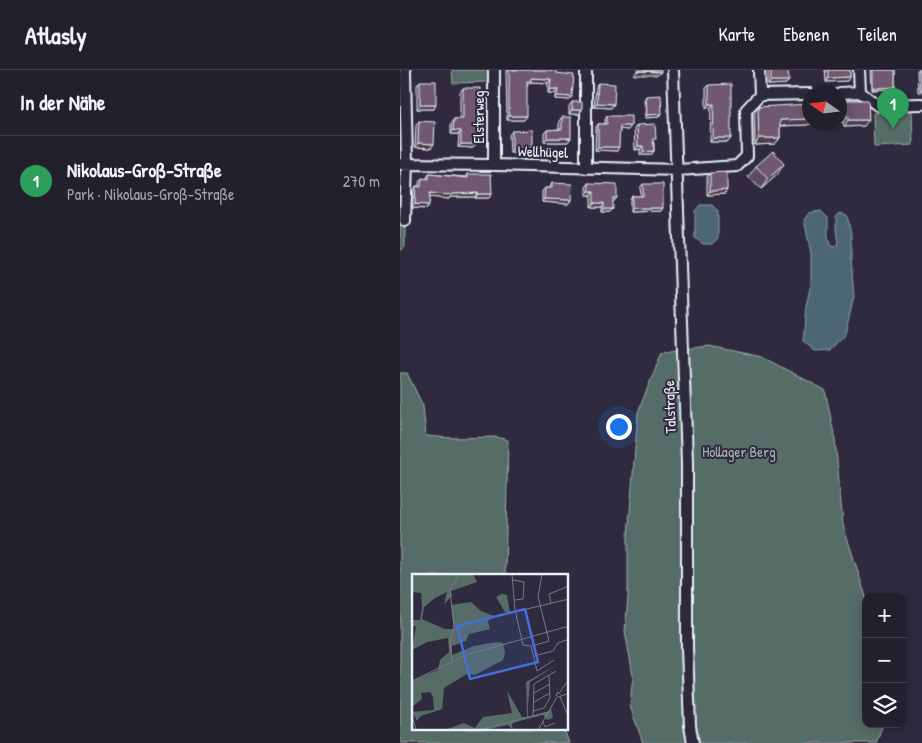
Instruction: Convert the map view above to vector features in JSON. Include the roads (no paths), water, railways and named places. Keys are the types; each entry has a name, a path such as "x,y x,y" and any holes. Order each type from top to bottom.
{"street":[{"path":"405,70 403,164 405,221"},
{"name":"Elsterweg","path":"494,70 494,165"},
{"path":"586,70 586,168"},
{"name":"Talstraße","path":"673,70 687,462 687,648 690,726 693,743"},
{"path":"759,70 760,95 802,94"},
{"path":"859,70 860,92"},
{"path":"847,93 860,92 877,105 922,104"},
{"name":"Wellhügel","path":"403,164 678,170 737,166 747,156 746,110 760,95"}],"water":[{"path":"700,205 712,205 718,211 718,238 712,244 703,244 695,238 695,211"},
{"path":"821,211 828,218 828,236 830,245 834,247 838,243 836,217 840,213 847,215 851,234 854,297 845,334 830,350 815,351 803,341 806,307 811,283 811,253 804,220 809,213"}],"place":[{"name":"Nikolaus-Groß-Straße","path":"893,129"}],"park label":[{"name":"Hollager Berg","path":"739,452"}]}
